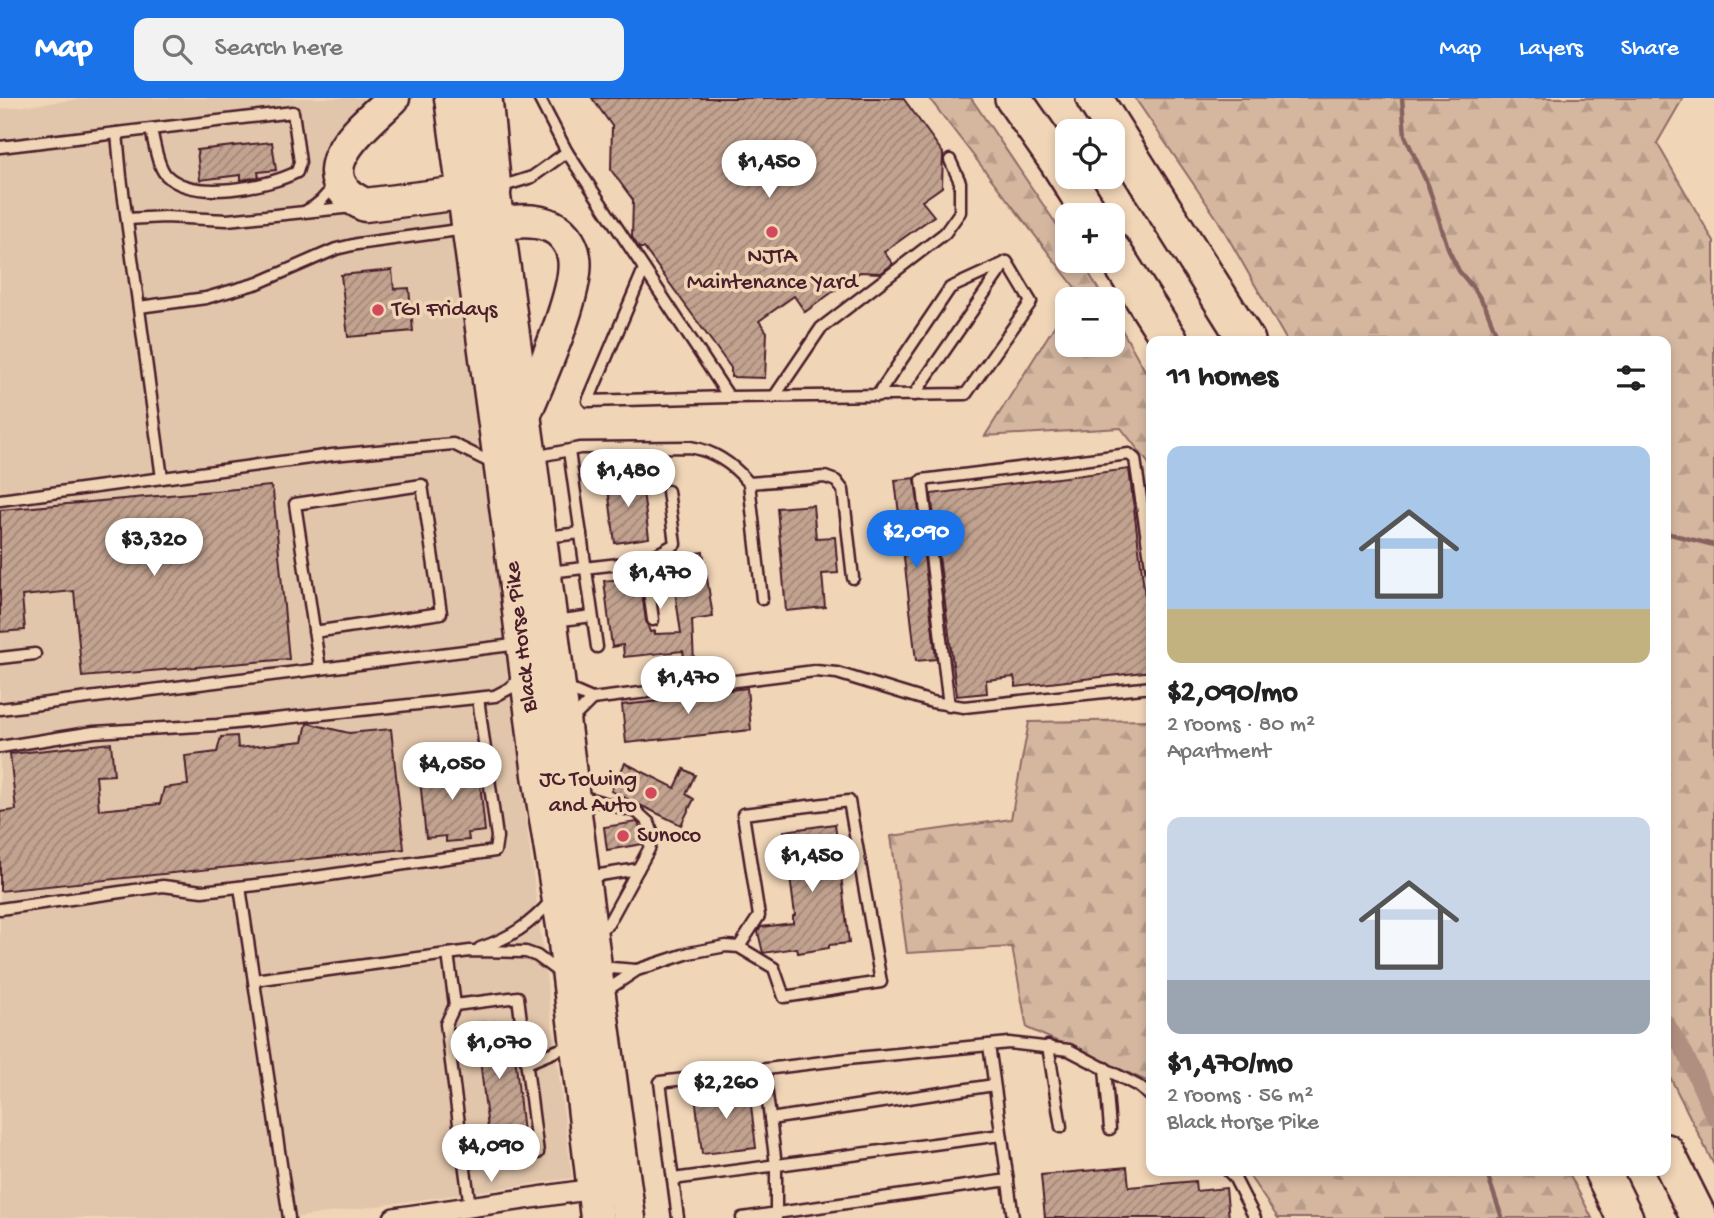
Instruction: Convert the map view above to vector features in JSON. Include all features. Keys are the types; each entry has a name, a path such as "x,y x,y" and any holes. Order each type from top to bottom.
{"highway":[{"path":"393,98 344,147 338,159 339,177 345,192 365,205 479,191 484,98"},
{"name":"Black Horse Pike","path":"451,98 479,191 500,467 538,775 570,885 590,935 587,980 576,1042 595,1204"},
{"path":"1007,98 1055,158"},
{"path":"1013,98 1055,158"},
{"path":"1094,98 1244,336"},
{"path":"483,226 522,222 546,224 556,229 570,243 575,258 573,286 567,306 525,416"},
{"name":"Black Horse Pike","path":"483,226 525,416 572,794 570,885 629,1218"},
{"path":"1125,270 1167,336"},
{"path":"1671,1162 1699,1218"},
{"path":"1604,1176 1625,1218"}],"street":[{"path":"394,1218 470,1207 595,1204"}],"lane":[{"path":"539,98 567,152 729,397"},
{"path":"0,147 293,111 300,162 297,172 269,183 235,189 205,190 180,184 165,174 151,129"},
{"path":"117,133 162,478"},
{"path":"479,191 532,177 567,152"},
{"path":"774,397 821,328 945,233 960,212 960,182 950,160"},
{"path":"299,214 316,206 328,195 339,177"},
{"path":"127,219 165,217 227,220 365,205"},
{"path":"139,307 206,298 258,283 336,249 357,244 483,226"},
{"path":"644,269 588,401 966,394 1031,302 1007,262"},
{"path":"877,396 950,288 1007,262"},
{"path":"914,395 1007,262"},
{"path":"0,500 332,455 453,444 500,467"},
{"path":"530,458 580,448 705,449 738,470 749,483 762,599"},
{"path":"569,450 597,647"},
{"path":"949,706 922,480 1129,454 1135,459 1146,532"},
{"path":"749,483 825,477 836,481 844,490 853,578"},
{"path":"314,632 441,613 422,485 295,504 314,632 320,670"},
{"path":"545,573 645,561 676,544 667,491"},
{"path":"541,538 581,533"},
{"path":"645,561 653,620"},
{"path":"551,622 592,616"},
{"path":"0,709 320,670 524,653 512,687 495,696 217,725 94,732 0,747"},
{"path":"0,658 35,654"},
{"path":"559,685 592,699 815,671 837,673 949,706 964,707 1146,688"},
{"path":"0,909 163,886 202,891 240,887 495,851 497,837 478,698"},
{"path":"564,726 592,699"},
{"path":"572,794 637,812 649,823 653,834 649,849 608,924 590,935"},
{"path":"254,979 470,951 526,952 587,980 637,970 689,953 726,946 739,947 774,968 783,997 881,982 849,801 743,814 758,916 739,947"},
{"path":"470,951 518,933 570,885 638,869"},
{"path":"240,887 289,1218"},
{"path":"448,954 455,1004 446,1024 470,1207"},
{"path":"587,980 637,970"},
{"path":"455,1004 518,997 538,1153 464,1162"},
{"path":"527,1063 576,1042"},
{"path":"678,1218 660,1082 1009,1043 1069,1050 1146,1092"},
{"path":"989,1045 1013,1218"},
{"path":"1048,1046 1061,1127"},
{"path":"1105,1068 1110,1129"},
{"path":"764,1071 776,1165 776,1216"},
{"path":"770,1119 994,1085"},
{"path":"673,1179 1002,1135"},
{"path":"1233,1176 1255,1218"},
{"path":"742,1218 817,1213 1008,1180"}],"shaded area":[{"path":"89,98 393,98 359,130 345,192 464,192 525,663 507,671 572,1178 292,1218 0,1218 0,109"}],"green space":[{"path":"929,98 971,98 1055,222 1055,261"},
{"path":"1135,98 1683,98 1657,143 1714,242 1714,1165 1671,1079 1671,336 1284,336 1218,220"},
{"path":"1064,273 1089,273 1097,287 1075,287"},
{"path":"1055,325 1055,357 1125,357 1125,335 1146,372 1146,460 1121,428 985,436"},
{"path":"1146,720 1146,1081 1027,1028 1012,947 907,953 891,836 1011,819 1029,722"},
{"path":"1249,1176 1571,1176 1592,1218 1278,1218"}],"building":[{"name":"NJTA Maintenance Yard","path":"592,98 903,98 943,153 942,187 922,201 934,216 884,252 893,264 880,273 860,272 805,312 794,296 759,321 767,332 765,378 731,377 731,368 644,248 639,248 632,237 633,200 611,170 612,126"},
{"path":"272,142 276,170 258,172 259,177 241,180 241,175 200,180 197,150"},
{"name":"TGI Fridays","path":"392,270 394,289 409,288 413,331 348,337 341,275"},
{"path":"1129,469 1146,604 1146,672 1016,687 1014,677 986,680 987,693 957,696 931,494"},
{"path":"641,476 649,538 615,543 607,481"},
{"path":"915,478 936,659 916,661 895,480"},
{"path":"270,486 273,491 289,659 82,677 74,591 22,596 25,630 0,632 0,510"},
{"path":"813,505 816,538 835,537 838,573 822,574 825,607 786,611 777,508"},
{"path":"703,552 713,617 692,620 694,663 685,664 683,651 624,657 623,645 612,647 604,581 623,579 624,588 641,586 650,632 681,633 670,557"},
{"path":"747,688 751,730 626,743 622,705"},
{"path":"307,723 349,733 391,729 404,849 0,891 0,812 16,810 10,754 111,743 114,775 96,776 99,810 160,804 164,788 188,785 185,756 217,752 221,737 237,736 238,748 303,741"},
{"path":"478,763 485,831 468,833 469,840 446,842 446,836 426,838 419,770"},
{"name":"JC Towing and Auto","path":"625,763 675,788 684,769 695,775 686,794 694,799 681,825 611,791"},
{"path":"637,822 643,844 607,850 604,827"},
{"path":"835,824 849,943 798,953 797,948 763,953 758,932 761,927 793,923 795,915 784,831"},
{"path":"503,1021 506,1042 514,1044 523,1134 489,1138 476,1023"},
{"path":"749,1088 756,1148 702,1154 695,1095"},
{"path":"1127,1167 1129,1187 1195,1181 1196,1191 1226,1188 1229,1218 1045,1218 1041,1175"}],"waterway":[{"path":"1402,98 1405,136 1428,185 1449,251 1459,271 1486,308 1497,336"},
{"path":"1671,534 1714,545"},
{"path":"1671,1030 1686,1055 1714,1118"},
{"path":"1488,1176 1502,1218"}],"place":[{"name":"NJTA Maintenance Yard","path":"772,232"},
{"name":"TGI Fridays","path":"378,310"},
{"name":"JC Towing and Auto","path":"651,793"},
{"name":"Sunoco","path":"623,836"}]}
